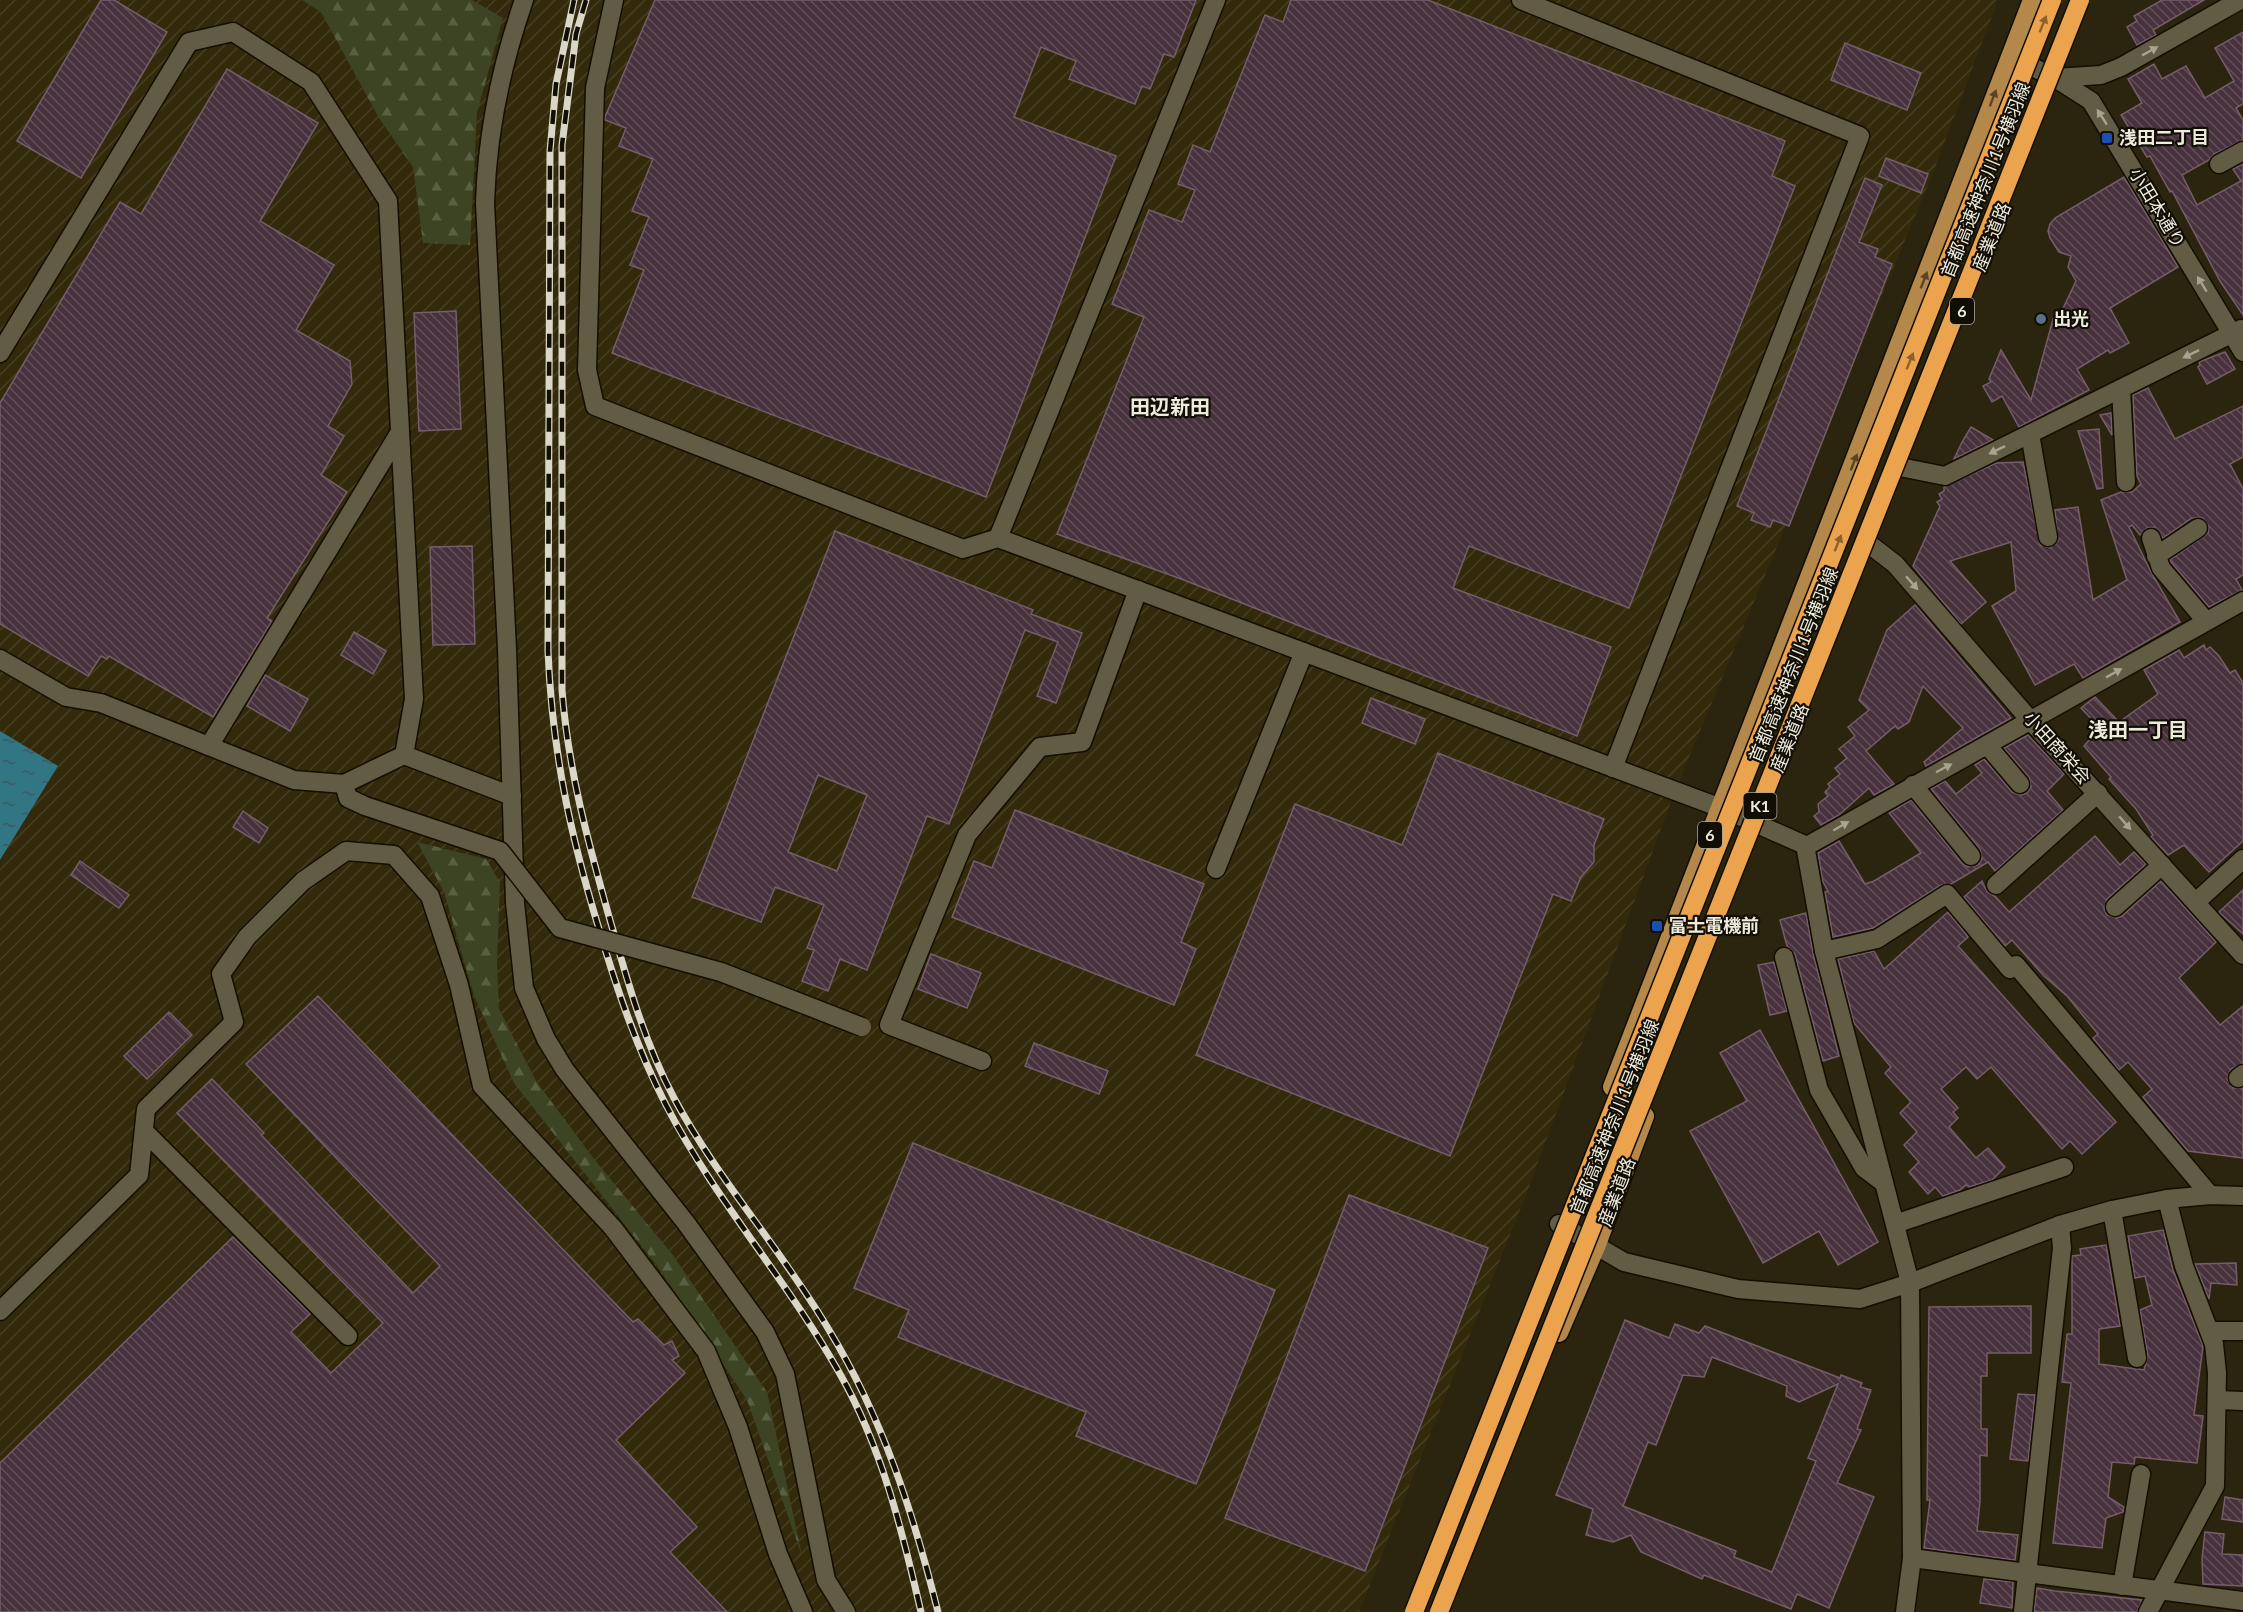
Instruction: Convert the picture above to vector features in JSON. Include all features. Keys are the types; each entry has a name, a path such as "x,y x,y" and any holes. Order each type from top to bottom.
{"highway":[{"name":"首都高速神奈川1号横羽線","path":"1414,1612 2052,0"},
{"name":"首都高速神奈川1号横羽線","path":"1439,1612 2080,0"}],"main road":[{"name":"6","path":"1406,1612 1726,810 2032,0"},
{"name":"産業道路","path":"1445,1612 1534,1390 1596,1247 1756,823 2086,0"}],"street":[{"path":"614,0 595,88 587,370 595,406 963,549 998,538 1726,810 1806,845"},
{"path":"998,538 1216,0"},
{"path":"1521,0 1860,136 1613,768"},
{"path":"2055,78 2101,75 2111,71 2240,0"},
{"path":"520,1 487,151 485,203 520,959 524,988 555,1056 564,1070 686,1223 765,1332 785,1374 826,1580 846,1612"},
{"path":"0,353 189,42 233,32 311,82 388,201 414,699 404,755"},
{"name":"小田本通り","path":"2010,56 2055,78 2091,100 2237,331 2243,352"},
{"path":"2219,164 2243,151"},
{"path":"1900,467 1945,476 2237,331"},
{"path":"2121,389 2126,482"},
{"path":"209,746 400,432"},
{"path":"2030,434 2048,537"},
{"path":"2156,556 2198,528"},
{"path":"2151,538 2161,568 2206,621"},
{"name":"小田商栄会","path":"1869,544 1895,564 2030,720 2243,955"},
{"path":"889,1025 967,835 1040,747 1082,742 1138,590"},
{"path":"1806,845 2243,601"},
{"path":"1216,869 1304,652"},
{"path":"0,659 66,697 101,703 294,780 344,784 404,755 512,796"},
{"path":"1987,745 2020,784"},
{"path":"344,784 348,798 365,806 500,851 560,928 722,972 862,1027 889,1025 982,1061"},
{"path":"1913,785 1971,856"},
{"path":"1996,885 2098,794"},
{"path":"1806,845 1824,951 1910,1283 1912,1558 1905,1612"},
{"path":"0,1311 139,1175 146,1109 234,1022 221,974 247,937 303,881 346,851 394,855 430,897 459,985 482,1086 613,1228 706,1351 738,1427 778,1554 802,1609"},
{"path":"2196,902 2243,859"},
{"path":"2115,907 2162,865"},
{"path":"1824,951 1877,939 1947,894 2010,969 2016,965 2210,1195"},
{"path":"1784,957 1819,1090 1864,1168 1884,1183"},
{"path":"144,1131 348,1336"},
{"path":"1895,1224 2064,1167"},
{"path":"1559,1224 1624,1262 1738,1288 1860,1299 1910,1283 2060,1225 2112,1210 2168,1199 2210,1195 2243,1196"},
{"path":"2148,1612 2215,1486 2217,1372 2210,1331 2184,1266 2168,1199"},
{"path":"2112,1210 2137,1358"},
{"path":"2023,1612 2062,1248 2060,1225"},
{"path":"2210,1331 2243,1331"},
{"path":"2217,1400 2243,1401"},
{"path":"2122,1586 2140,1474"},
{"path":"1912,1558 2243,1601"}],"shaded area":[{"path":"0,0 1998,0 1933,173 1675,791 1526,1195 1359,1612 0,1612 0,860 58,766 0,731"}],"green space":[{"path":"302,0 472,0 503,18 477,113 470,245 423,243 413,167 379,118 321,12"},
{"path":"417,842 486,859 500,882 497,963 499,1009 536,1081 594,1159 672,1254 767,1392 802,1556 747,1400 658,1267 514,1083 474,996 444,892"}],"water":[{"path":"0,731 58,766 0,860"}],"building":[{"path":"101,0 114,0 167,32 81,178 17,141"},
{"path":"655,0 1196,0 1174,57 1164,54 1150,89 1142,86 1135,104 1069,79 1076,61 1041,47 1014,117 1116,156 986,497 612,353 644,270 630,265 649,217 632,211 653,159 619,146 626,128 605,120 605,117"},
{"path":"1291,0 1428,0 1785,141 1772,176 1795,186 1629,608 1469,546 1453,588 1611,647 1577,736 1184,580 1057,534 1144,317 1112,304 1149,210 1182,222 1195,190 1178,184 1193,145 1210,152 1265,15 1283,22"},
{"path":"2162,0 2204,0 2153,30 2156,35 2137,45 2127,27 2137,21 2134,16"},
{"path":"2243,32 2243,104 2236,108 2243,120 2243,140 2214,154 2209,160 2182,175 2197,205 2241,181 2233,169 2243,164 2243,315 2220,281 2172,191 2170,192 2150,156 2147,157 2121,115 2142,103 2128,79 2154,64 2162,79 2186,66 2205,98 2234,81 2215,48"},
{"path":"1845,43 1921,73 1907,110 1831,80"},
{"path":"227,69 318,123 260,221 334,265 296,330 350,361 352,384 328,426 344,436 321,475 347,492 267,618 272,621 213,717 109,656 107,659 101,656 88,676 0,624 0,403 120,202 141,214"},
{"path":"1886,158 1928,174 1921,193 1879,176"},
{"path":"2124,177 2178,267 2110,308 2129,343 2110,353 2108,350 2077,369 2089,390 2019,427 2002,396 1992,402 1983,386 1991,382 1989,379 2001,350 2031,400 2053,319 2057,321 2076,281 2068,267 2071,256 2059,252 2050,238 2048,231 2050,224 2055,218"},
{"path":"1865,178 1882,185 1859,242 1878,249 1875,257 1892,264 1789,526 1773,520 1770,527 1751,520 1754,513 1737,506"},
{"path":"456,311 461,429 419,431 414,313"},
{"path":"2225,352 2235,369 2207,384 2198,367 2199,362"},
{"path":"2148,388 2175,439 2243,406 2243,457 2230,464 2243,489 2243,575 2236,579 2242,590 2209,607 2171,562 2170,560 2208,533 2209,527 2203,518 2192,518 2163,538 2154,527 2147,528 2140,535 2132,525 2129,527 2151,572 2180,622 2083,678 2074,664 2035,685 1992,606 2016,591 2011,542 1950,561 1986,602 1961,624 1913,566 1940,506 1937,502 1942,499 1939,494 1944,491 1944,487 1996,463 2023,462 2040,545 2050,548 2058,541 2055,510 2078,507 2093,600 2127,580 2101,500 2121,492 2132,492 2141,484 2137,476 2133,395"},
{"path":"2111,413 2112,435 2100,415"},
{"path":"1971,427 1993,440 1954,459 1962,442"},
{"path":"2099,429 2103,488 2097,489 2078,431"},
{"path":"835,531 1033,610 1031,614 1082,633 1056,703 1037,696 1058,642 1025,630 949,824 927,816 867,970 840,959 828,991 802,981 814,950 807,948 824,905 775,887 761,922 692,897","holes":["818,775 867,795 837,871 788,852"]},
{"path":"472,546 475,644 433,645 430,547"},
{"path":"1915,605 2011,718 1926,766 1924,762 1963,728 1923,686 1909,722 1898,729 1895,726 1866,751 1894,784 1874,795 1869,788 1839,815 1821,825 1814,816 1819,812 1818,804 1828,796 1825,792 1830,787 1828,784 1840,774 1835,768 1847,758 1839,749 1855,736 1848,727 1869,710 1859,700 1887,630"},
{"path":"354,632 386,651 373,674 341,655"},
{"path":"2204,645 2206,650 2210,647 2219,656 2230,673 2235,670 2243,683 2243,841 2209,872 2184,845 2168,855 2151,837 2153,835 2136,809 2084,746 2100,728 2081,708 2095,697 2119,722 2158,694 2144,670 2179,650 2184,658"},
{"path":"265,675 308,699 290,731 247,706"},
{"path":"1371,698 1425,719 1415,744 1362,723"},
{"path":"2028,735 2064,774 2047,791 2063,810 1995,871 1988,862 1951,884 1941,885 1873,928 1833,937 1825,892 1828,891 1823,882 1818,853 1839,841 1865,884 1874,881 1921,853 1889,813 1911,800 1962,863 1968,867 1978,865 1982,859 1980,849 1931,789 1945,781 1956,794 1982,773 1975,765 1984,759 2012,792 2021,795 2027,793 2031,787 2029,777 2004,748"},
{"path":"1438,753 1604,819 1594,845 1594,862 1581,877 1571,901 1553,894 1450,1156 1196,1055 1295,804 1402,845"},
{"path":"1015,810 1204,884 1181,942 1196,949 1174,1005 952,917 974,861 992,868"},
{"path":"243,811 268,828 259,843 233,827"},
{"path":"2095,836 2120,865 2134,852 2146,864 2107,899 2104,909 2107,915 2117,918 2122,916 2161,881 2216,942 2179,978 2220,1025 2243,1006 2243,1063 2231,1069 2227,1079 2233,1088 2243,1088 2243,1158 2188,1151 2143,1097 2152,1089 2128,1062 2119,1070 2093,1038 2098,1034 2067,996 2044,976 2012,940 2005,946 1964,897 1982,881 1987,892 1995,896 2009,912"},
{"path":"80,861 129,895 119,908 71,875"},
{"path":"2243,890 2243,934 2219,912"},
{"path":"1948,912 1968,937 1958,946 2116,1122 2082,1154 2070,1141 2062,1149 1991,1067 1977,1079 1966,1067 1941,1089 1958,1108 1953,1112 1958,1118 1949,1127 1976,1158 1988,1148 2005,1167 1992,1180 1969,1187 1966,1185 1960,1190 1943,1196 1935,1187 1928,1194 1909,1172 1919,1162 1904,1145 1917,1132 1900,1113 1911,1102 1885,1073 1891,1067 1854,1023 1838,959 1874,951 1884,969"},
{"path":"1806,913 1813,953 1839,1056 1823,1061 1795,954 1787,946 1780,920"},
{"path":"931,954 981,973 967,1008 918,989"},
{"path":"1774,962 1787,1011 1770,1015 1758,965"},
{"path":"318,996 633,1322 638,1319 664,1345 672,1341 679,1356 672,1360 685,1373 616,1440 697,1527 670,1552 727,1612 0,1612 0,1463 233,1237 310,1314 291,1332 331,1373 383,1323 177,1113 212,1079 264,1133 261,1135 413,1293 440,1266 246,1064"},
{"path":"169,1012 192,1035 147,1079 124,1056"},
{"path":"1760,1030 1878,1242 1838,1265 1819,1231 1763,1263 1690,1131 1747,1101 1720,1053"},
{"path":"1034,1043 1108,1071 1099,1094 1025,1066"},
{"path":"913,1143 1275,1290 1196,1484 1076,1436 1086,1412 898,1337 909,1310 854,1288"},
{"path":"1349,1195 1488,1248 1365,1571 1225,1518"},
{"path":"2163,1230 2173,1270 2203,1346 2194,1415 2203,1416 2197,1463 2135,1457 2134,1464 2112,1462 2108,1497 2124,1507 2123,1512 2106,1518 2102,1548 2053,1543 2071,1383 2062,1382 2067,1334 2072,1334 2072,1256 2081,1255 2080,1249 2106,1245 2120,1326 2099,1329 2099,1364 2144,1370 2148,1356 2140,1310 2152,1305 2145,1276 2135,1278 2128,1236"},
{"path":"2236,1263 2237,1285 2211,1283 2209,1299 2195,1264"},
{"path":"2031,1306 2031,1353 1987,1353 1987,1376 1981,1376 1981,1429 1987,1429 1987,1456 1980,1455 1980,1501 1977,1531 2018,1535 2015,1560 1924,1548 1930,1500 1927,1500 1929,1307"},
{"path":"1625,1320 1669,1338 1675,1324 1699,1333 1705,1326 1840,1378 1841,1375 1862,1383 1860,1387 1871,1390 1857,1429 1861,1430 1837,1483 1874,1497 1829,1608 1797,1594 1791,1609 1704,1575 1702,1579 1641,1552 1631,1535 1613,1542 1586,1535 1593,1509 1556,1495","holes":["1712,1357 1787,1386 1786,1396 1799,1402 1838,1384 1808,1458 1816,1461 1772,1572 1734,1557 1736,1551 1623,1506 1648,1442 1656,1445 1683,1375 1704,1377"]},
{"path":"2018,1394 2035,1395 2028,1461 2010,1459"},
{"path":"2225,1497 2243,1500 2243,1522 2222,1519"},
{"path":"2205,1532 2224,1534 2222,1554 2243,1555 2243,1586 2203,1584 2202,1559"},
{"path":"1984,1579 2013,1582 2012,1608 1980,1603"},
{"path":"2037,1588 2142,1600 2137,1612 2040,1612 2034,1611"}],"railway":[{"path":"574,0 556,84 550,151 548,651 558,757 571,825 620,997 646,1062 685,1140 798,1306 855,1402 889,1490 921,1612"},
{"path":"586,0 576,34 562,145 562,690 579,803 629,984 644,1031 663,1076 710,1158 811,1300 848,1364 881,1432 907,1502 938,1612"}],"place":[{"name":"浅田二丁目","path":"2107,138"},
{"name":"出光","path":"2041,319"},
{"name":"富士電機前","path":"1657,926"}],"district":[{"name":"田辺新田","path":"1170,407"},
{"name":"浅田一丁目","path":"2138,730"}]}
